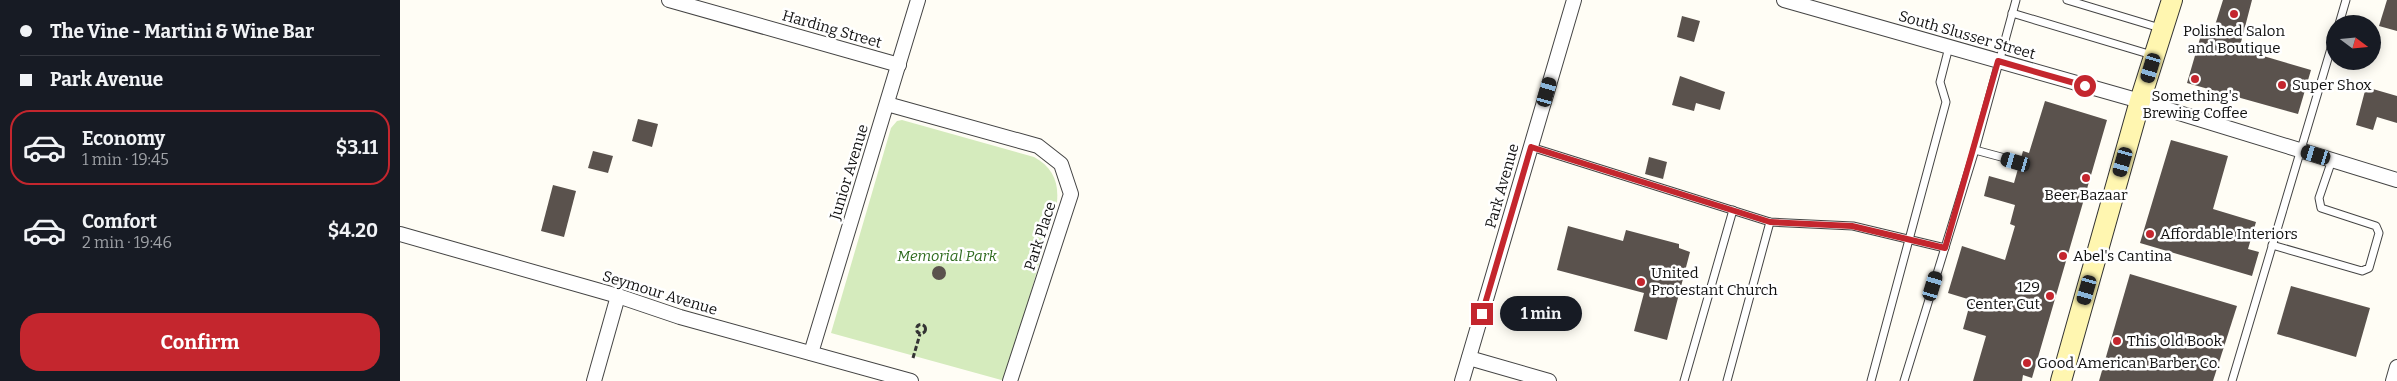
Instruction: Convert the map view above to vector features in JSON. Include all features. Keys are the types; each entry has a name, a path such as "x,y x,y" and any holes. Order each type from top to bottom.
{"street":[{"name":"Harding Street","path":"670,0 899,65"},
{"name":"Junior Avenue","path":"811,353 918,0"},
{"name":"Park Avenue","path":"1462,381 1574,0"},
{"name":"South Slusser Street","path":"1784,0 2140,101 2397,180"},
{"path":"2061,381 2140,101 2172,0"},
{"name":"Park Place","path":"887,104 1038,146 1061,164 1071,194 1010,381"},
{"name":"Seymour Avenue","path":"400,234 618,296 680,317 911,381"},
{"path":"594,381 618,296"},
{"path":"1469,358 1548,381"},
{"path":"2393,381 2397,367"}],"lane":[{"path":"1904,381 1974,150 2016,0"},
{"path":"2067,0 2163,29"},
{"path":"2341,15 2346,0"},
{"path":"2012,13 2155,56"},
{"path":"1871,381 1946,102 1940,82 1948,47"},
{"path":"2232,381 2326,65"},
{"path":"1531,147 1770,222 1852,226 1945,248"},
{"path":"1974,150 2016,162"},
{"path":"2272,245 2362,271 2369,268 2379,232 2376,226 2321,208 2319,198 2332,160"},
{"path":"1684,381 1733,210"},
{"path":"1727,381 1770,222"}],"path":[{"path":"913,358 920,334"}],"green space":[{"name":"Memorial Park","path":"902,120 1034,157 1045,165 1053,175 1057,188 1057,202 1005,381 831,333 891,128 897,121"}],"building":[{"path":"2223,0 2252,0 2240,46 2254,49 2253,53 2311,70 2298,114 2187,83 2201,35 2211,38"},
{"path":"2387,0 2397,0 2397,31 2381,27 2381,20"},
{"path":"1682,16 1700,21 1694,42 1677,37"},
{"path":"1680,76 1725,92 1720,110 1696,103 1694,111 1672,105"},
{"path":"2366,87 2397,96 2397,123 2377,117 2373,130 2356,125"},
{"path":"2045,101 2107,120 2032,378 2023,375 2022,381 1973,381 1986,336 1963,329 1971,300 1948,293 1962,246 2005,260 2015,226 2010,224 2015,205 1984,196 1989,176 2014,183 2023,151 2029,153"},
{"path":"638,119 658,124 652,147 632,141"},
{"path":"2171,140 2228,156 2213,209 2256,222 2248,249 2259,252 2252,276 2140,243"},
{"path":"593,151 613,156 608,173 588,168"},
{"path":"1649,157 1667,162 1663,179 1645,174"},
{"path":"553,185 576,191 564,237 541,231"},
{"name":"United Protestant Church","path":"1568,226 1623,241 1626,230 1679,244 1679,248 1690,252 1667,340 1634,331 1644,293 1557,270"},
{"path":"936,266 942,266 946,273 942,280 936,280 932,276 932,270"},
{"path":"2130,274 2237,306 2213,381 2099,381"},
{"path":"2291,286 2370,308 2356,357 2277,334"}],"place":[{"name":"Polished Salon and Boutique","path":"2234,14"},
{"name":"Something's Brewing Coffee","path":"2195,79"},
{"name":"Super Shox","path":"2282,85"},
{"name":"Beer Bazaar","path":"2086,178"},
{"name":"Affordable Interiors","path":"2150,234"},
{"name":"Abel's Cantina","path":"2063,256"},
{"name":"United Protestant Church","path":"1641,282"},
{"name":"129 Center Cut","path":"2050,296"},
{"name":"This Old Book","path":"2117,341"},
{"name":"Good American Barber Co.","path":"2027,363"}],"route":[{"path":"1482,314 1531,147 1770,222 1808,222 1852,226 1945,248 1998,61 2085,86"}]}
